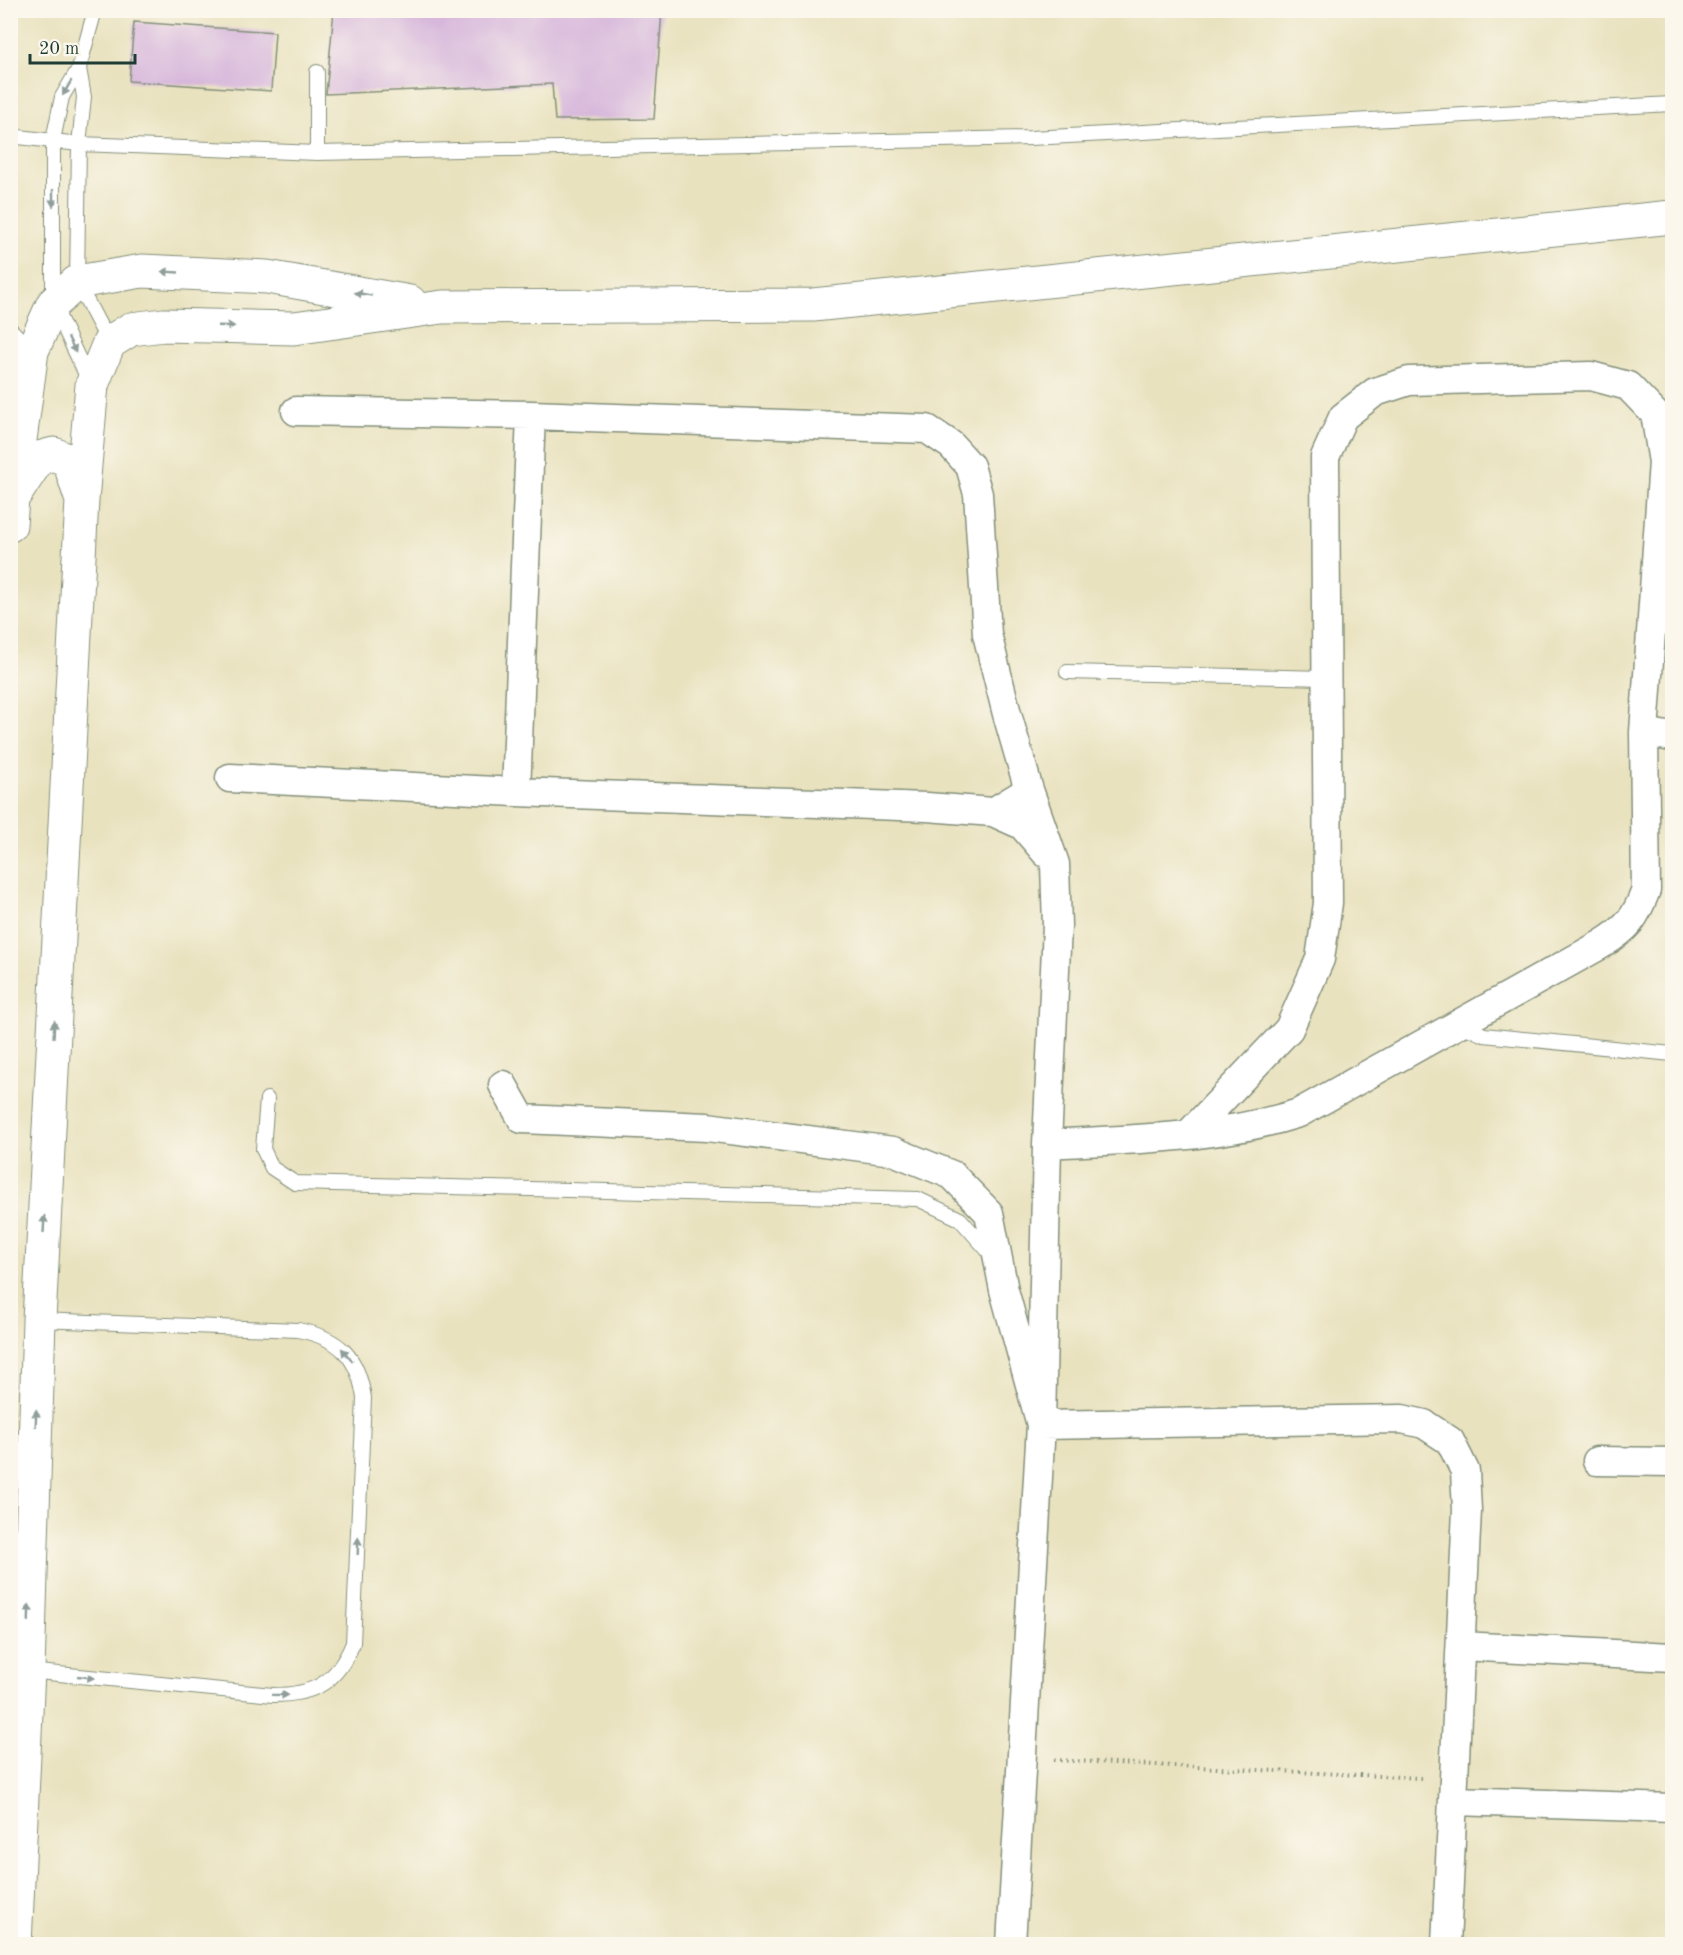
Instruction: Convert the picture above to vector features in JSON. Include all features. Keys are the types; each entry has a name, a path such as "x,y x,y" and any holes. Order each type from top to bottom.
{"street":[{"path":"15,1944 28,1671 39,1320 82,500 92,385 109,343 131,329 164,324 294,328 442,307 813,305 1672,217"},
{"path":"11,512 21,340 53,304 77,282 142,271 267,277 442,307"},
{"path":"1047,1144 1188,1135 1272,1122 1299,1113 1602,944 1623,930 1639,910 1646,890 1644,732 1663,462 1655,414 1628,386 1591,376 1409,381 1375,392 1343,417 1325,458 1328,903 1320,959 1289,1029 1188,1135"},
{"path":"296,411 531,415 927,429 951,445 970,466 978,494 987,634 1029,790 1054,864 1057,926 1047,1144 1041,1425 1011,1944"},
{"path":"516,792 531,415"},
{"path":"11,512 39,458 54,454 69,461 82,500"},
{"path":"1644,732 1672,737"},
{"path":"230,778 516,792 927,807 993,812 1022,825 1054,864"},
{"path":"993,812 1029,790"},
{"path":"504,1085 522,1119 707,1127 893,1151 952,1175 989,1213 1004,1290 1041,1425"},
{"path":"1041,1425 1402,1419 1424,1424 1450,1441 1465,1471 1467,1510 1446,1944"},
{"path":"1597,1461 1672,1462"},
{"path":"1461,1646 1672,1657"},
{"path":"1454,1790 1672,1808"}],"lane":[{"path":"92,385 53,304 53,140 62,97 79,68 95,10"},
{"path":"79,68 84,97 79,144 77,282 109,343"},
{"path":"317,72 317,153"},
{"path":"10,136 79,144 317,153 1031,138 1672,104"},
{"path":"1067,672 1326,678"},
{"path":"1462,1022 1484,1035 1672,1054"},
{"path":"267,1099 263,1149 272,1168 295,1183 918,1199 960,1219 1000,1264"},
{"path":"28,1671 273,1695 294,1695 314,1690 331,1678 345,1662 353,1643 364,1398 361,1378 351,1359 337,1344 319,1334 298,1330 39,1320"}],"path":[{"path":"1022,1758 1454,1790"}],"building":[{"path":"334,10 662,10 654,119 555,120 552,84 326,94"},
{"path":"134,22 275,32 271,91 129,81"}]}
